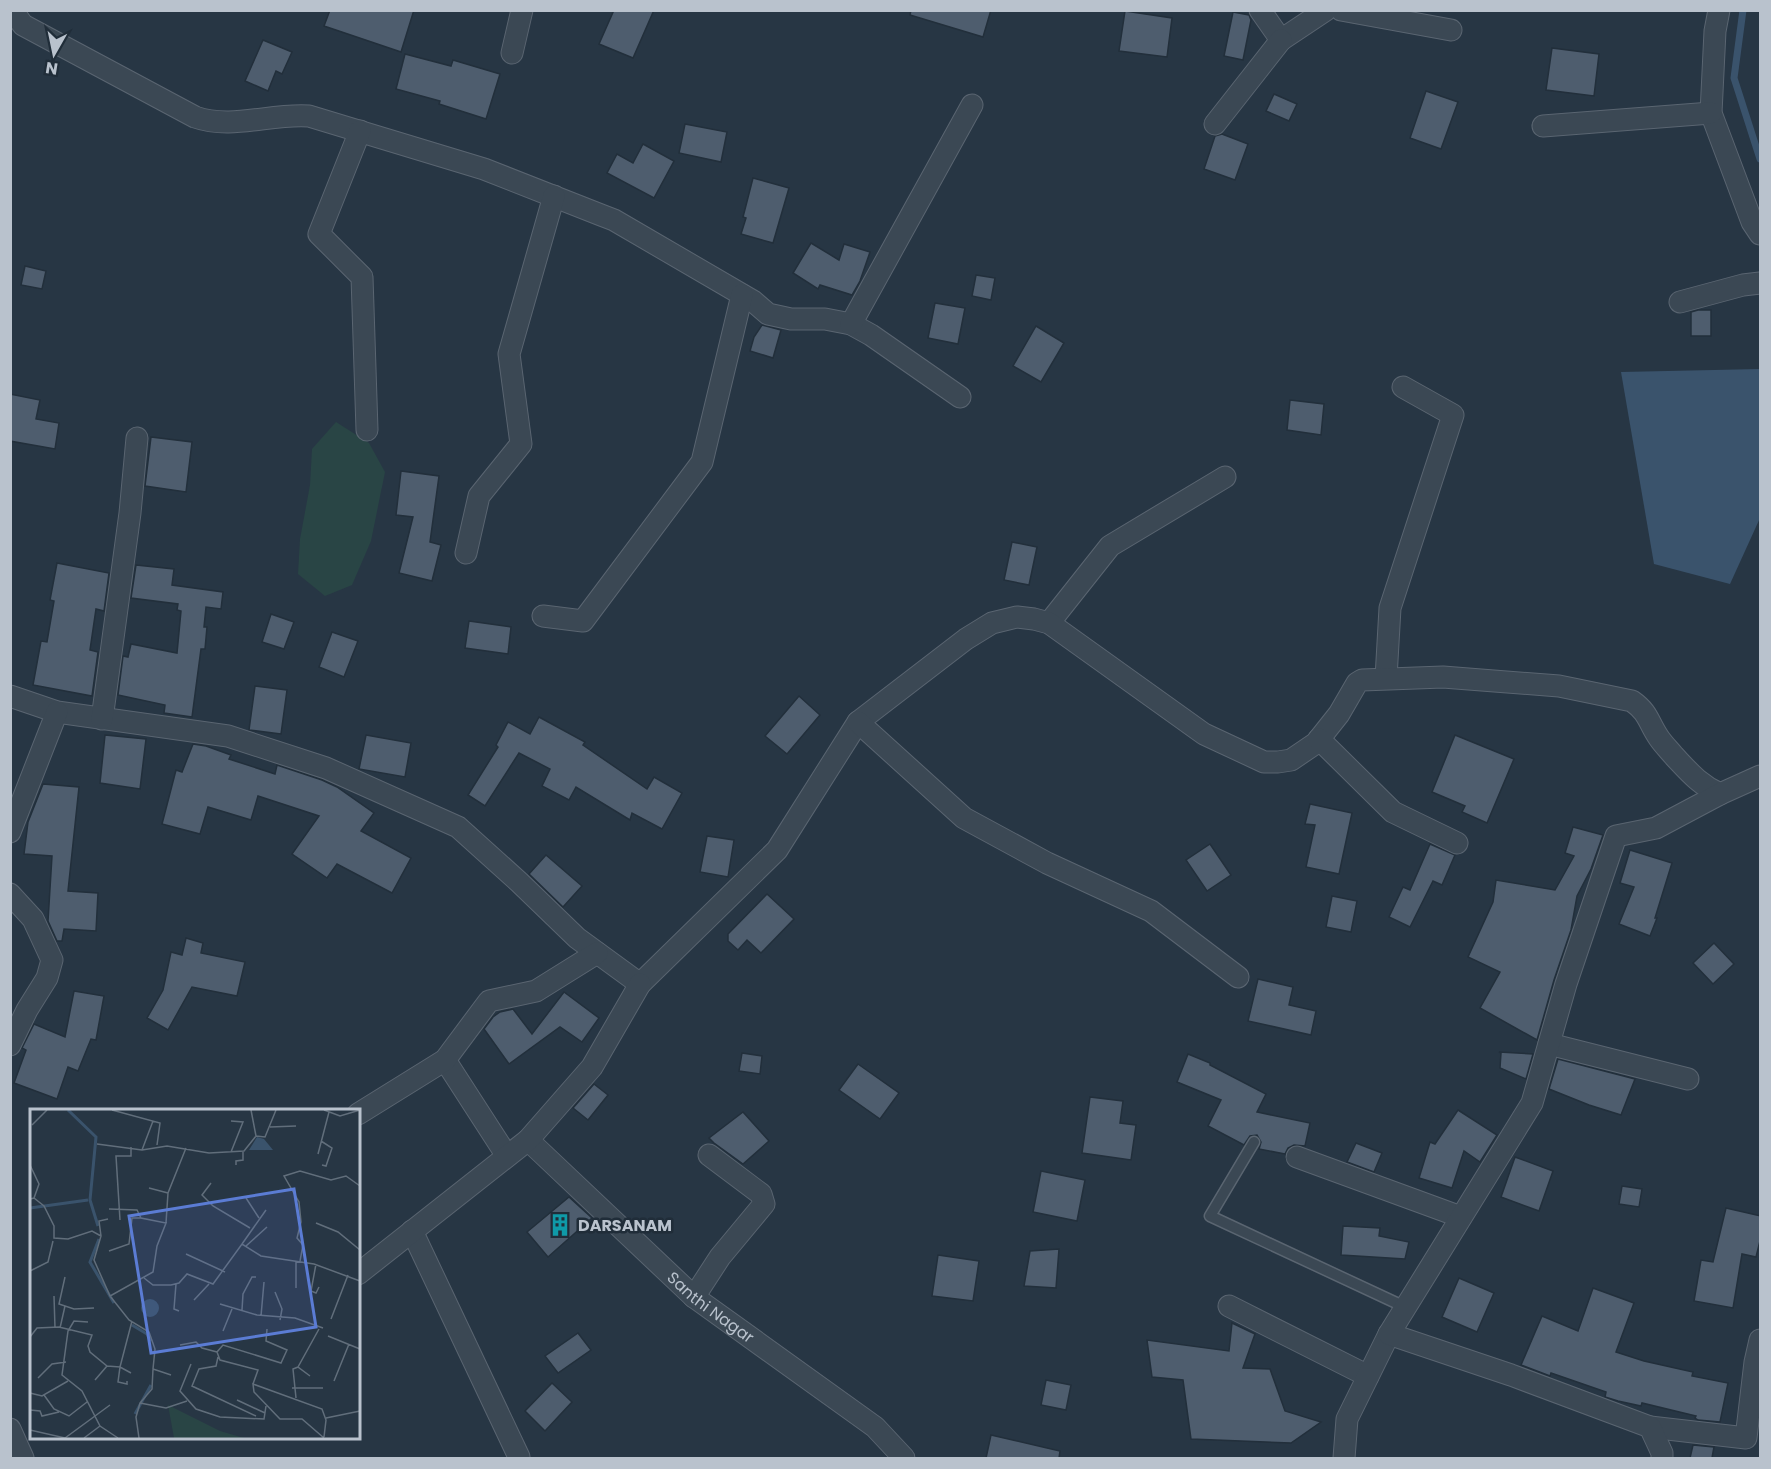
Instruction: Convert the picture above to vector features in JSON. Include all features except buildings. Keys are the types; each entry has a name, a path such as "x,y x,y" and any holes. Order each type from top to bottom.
{"street":[{"path":"12,10 23,25 195,117 207,121 300,115 318,118 484,169 614,220 753,301 768,314 791,319 825,319 851,324 871,335 960,397"},
{"path":"512,53 522,10"},
{"path":"1260,10 1281,40"},
{"path":"1215,124 1281,40 1326,10"},
{"path":"1341,10 1451,30"},
{"path":"1719,10 1715,31 1711,113 1752,222 1761,234"},
{"path":"851,324 972,105"},
{"path":"1543,126 1711,113"},
{"path":"360,131 319,234 362,278 367,430"},
{"path":"466,553 479,496 521,444 509,354 554,196"},
{"path":"1680,302 1743,285 1761,283"},
{"path":"543,616 583,621 702,462 742,295"},
{"path":"1386,678 1390,608 1453,415 1403,387"},
{"path":"102,719 130,513 137,438"},
{"path":"1049,623 1110,546 1225,477"},
{"path":"360,1272 528,1140 592,1067 640,984 777,850 858,722 966,639 992,623 1017,617 1049,623 1204,734 1264,762 1292,760 1319,739 1339,714 1357,683 1369,679 1443,677 1559,686 1632,701 1650,719 1659,739 1693,777 1720,794"},
{"path":"10,696 57,712 228,736 326,768 458,827 577,938 640,984"},
{"path":"10,832 57,712"},
{"path":"858,722 964,818 1047,863 1151,911 1238,977"},
{"path":"1319,739 1393,812 1457,843"},
{"path":"1344,1458 1347,1419 1389,1335 1532,1103 1566,984 1616,836 1656,828 1720,794 1761,776"},
{"path":"10,894 33,919 52,960 47,978 27,1010 10,1045"},
{"path":"360,1113 445,1060 489,1002 536,991 597,953"},
{"path":"1549,1044 1688,1079"},
{"path":"445,1060 507,1156"},
{"name":"Santhi Nagar","path":"528,1140 694,1297 875,1427 904,1458"},
{"path":"694,1297 720,1257 764,1204 761,1194 709,1155"},
{"path":"1297,1157 1461,1217"},
{"path":"412,1232 519,1457"},
{"path":"1229,1306 1368,1376"},
{"path":"1389,1335 1511,1375 1650,1427 1746,1438 1755,1362 1761,1340"},
{"path":"1650,1427 1662,1453 1662,1458"},
{"path":"10,1429 23,1458"}],"lane":[{"path":"1254,1142 1210,1216 1405,1307"}],"green space":[{"path":"336,422 369,443 385,472 371,541 352,585 325,596 298,574 300,539 310,485 312,449"}],"water":[{"path":"1760,369 1760,518 1730,584 1654,564 1621,372"}],"waterway":[{"path":"1743,10 1734,78 1760,159"}],"place":[{"name":"DARSANAM","path":"560,1225"}]}
